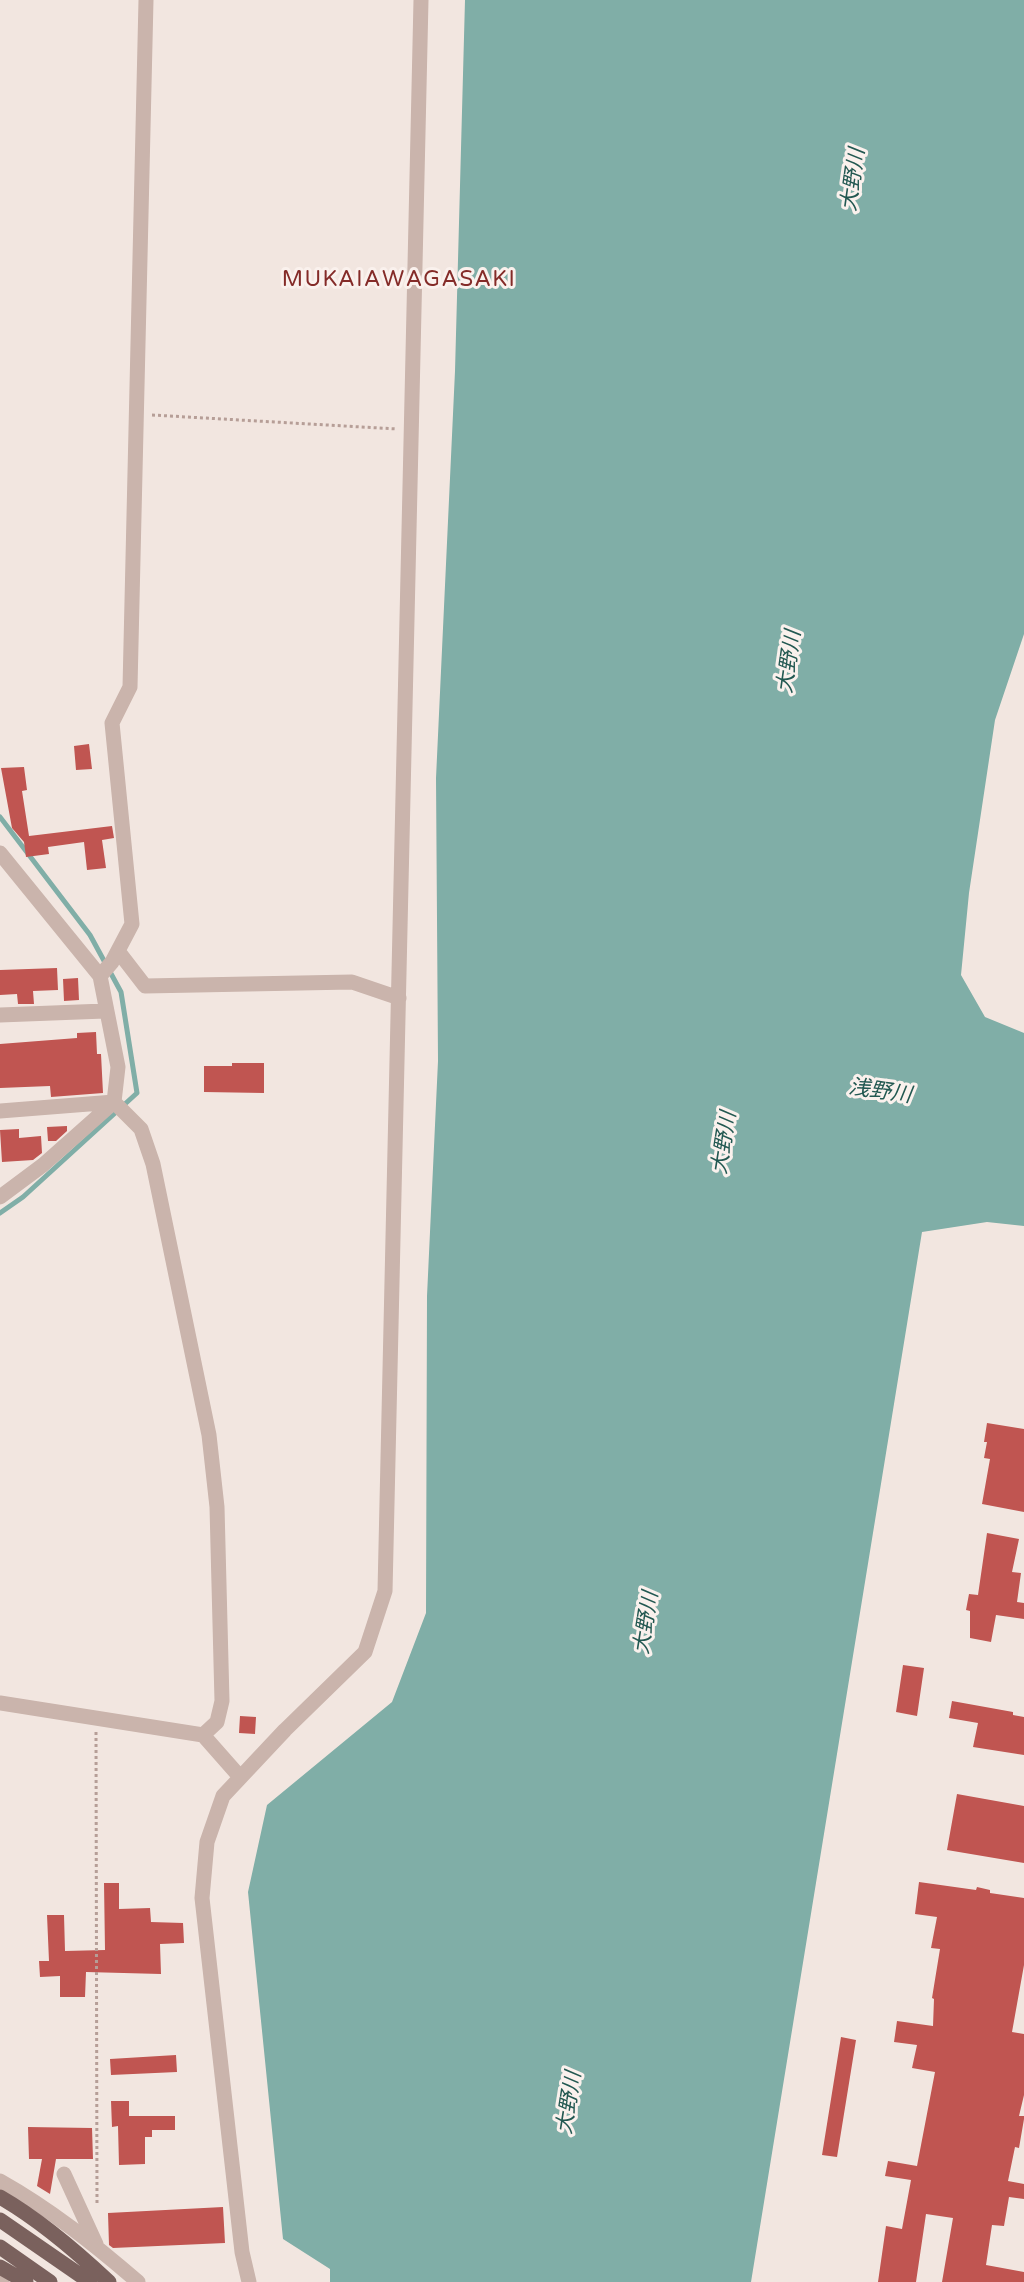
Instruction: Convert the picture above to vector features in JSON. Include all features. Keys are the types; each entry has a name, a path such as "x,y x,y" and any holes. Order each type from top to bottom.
{"main road":[{"path":"0,2198 14,2205 77,2252 109,2282"},
{"path":"0,2220 90,2282"},
{"path":"0,2247 50,2282"},
{"path":"0,2268 26,2282"}],"street":[{"path":"0,1197 43,1165 115,1102 118,1067 113,1036 105,1011 109,965 132,924 112,723 130,687 146,0"},
{"path":"249,2282 242,2252 202,1898 207,1842 223,1796 285,1730 365,1652 385,1591 421,0"},
{"path":"0,853 109,965 145,986 352,982 399,998"},
{"path":"0,1015 105,1011"},
{"path":"0,1111 115,1102"},
{"path":"115,1102 141,1129 153,1164 208,1435 217,1507 222,1701 217,1722 203,1735"},
{"path":"0,1703 203,1735 240,1777"},
{"path":"64,2174 97,2246"},
{"path":"0,2181 34,2200 97,2246 138,2282"}],"path":[{"path":"136,414 411,430"},
{"path":"96,1718 97,2211"}],"water":[{"path":"465,0 1024,0 1024,634 995,720 969,893 961,975 985,1017 1024,1033 1024,1226 987,1222 922,1232 751,2282 330,2282 330,2269 283,2239 248,1892 267,1805 392,1702 426,1613 427,1296 438,1061 436,778 455,371"}],"building":[{"path":"89,744 92,769 76,770 74,746"},
{"path":"24,767 27,790 22,791 29,836 112,826 114,838 102,840 106,868 87,870 84,842 48,847 49,854 26,857 24,842 12,828 1,768"},
{"path":"57,968 58,990 33,991 34,1004 18,1004 17,994 0,995 0,970"},
{"path":"78,978 79,1000 64,1001 63,979"},
{"path":"96,1032 97,1054 101,1054 103,1093 51,1097 50,1086 0,1088 0,1044 77,1038 77,1033"},
{"path":"232,1063 264,1063 264,1093 204,1092 204,1066 232,1066"},
{"path":"67,1126 67,1131 56,1141 48,1141 47,1127"},
{"path":"19,1129 19,1138 41,1136 42,1153 33,1160 2,1162 0,1130"},
{"path":"987,1423 1024,1429 1024,1512 982,1504 990,1459 984,1458"},
{"path":"987,1533 1019,1539 1012,1572 1021,1573 1017,1602 1024,1603 1024,1619 996,1615 991,1642 970,1638 970,1611 966,1610 969,1594 978,1595"},
{"path":"903,1665 924,1668 917,1716 896,1712"},
{"path":"952,1701 1013,1712 1013,1715 1024,1717 1024,1755 973,1747 978,1723 949,1718"},
{"path":"240,1716 256,1717 255,1734 239,1733"},
{"path":"957,1794 1024,1806 1024,1863 947,1850"},
{"path":"919,1882 976,1890 977,1887 990,1890 990,1893 1024,1898 1024,1965 1012,2032 1024,2034 1024,2095 1019,2116 1024,2116 1024,2119 1019,2148 1015,2147 1008,2181 1024,2184 1024,2199 1009,2197 1004,2226 992,2225 986,2265 1024,2272 1024,2282 942,2282 953,2218 926,2214 916,2282 878,2282 886,2226 902,2229 911,2180 885,2176 888,2161 917,2166 935,2072 912,2068 917,2045 894,2042 897,2021 933,2026 934,1999 932,1998 940,1949 931,1948 937,1917 915,1914"},
{"path":"104,1883 119,1883 119,1909 150,1908 151,1922 183,1923 184,1943 160,1944 161,1974 86,1972 85,1997 60,1997 60,1976 40,1977 39,1961 49,1961 47,1915 64,1915 65,1951 105,1950"},
{"path":"841,2037 856,2040 837,2157 822,2155"},
{"path":"176,2055 177,2072 111,2075 110,2059"},
{"path":"111,2101 129,2101 129,2116 175,2116 175,2130 152,2130 152,2137 145,2137 145,2164 119,2165 118,2126 112,2127"},
{"path":"28,2127 92,2128 93,2159 56,2159 50,2194 37,2186 42,2159 29,2159"},
{"path":"223,2207 225,2243 113,2248 109,2245 108,2213"}],"waterway":[{"path":"0,817 90,935 121,992 137,1093 23,1197 0,1213"}],"district":[{"name":"MUKAIAWAGASAKI","path":"399,280"}],"water label":[{"name":"大野川","path":"854,180"},
{"name":"大野川","path":"790,662"},
{"name":"浅野川","path":"880,1092"},
{"name":"大野川","path":"725,1143"},
{"name":"大野川","path":"647,1623"},
{"name":"大野川","path":"570,2103"}]}
